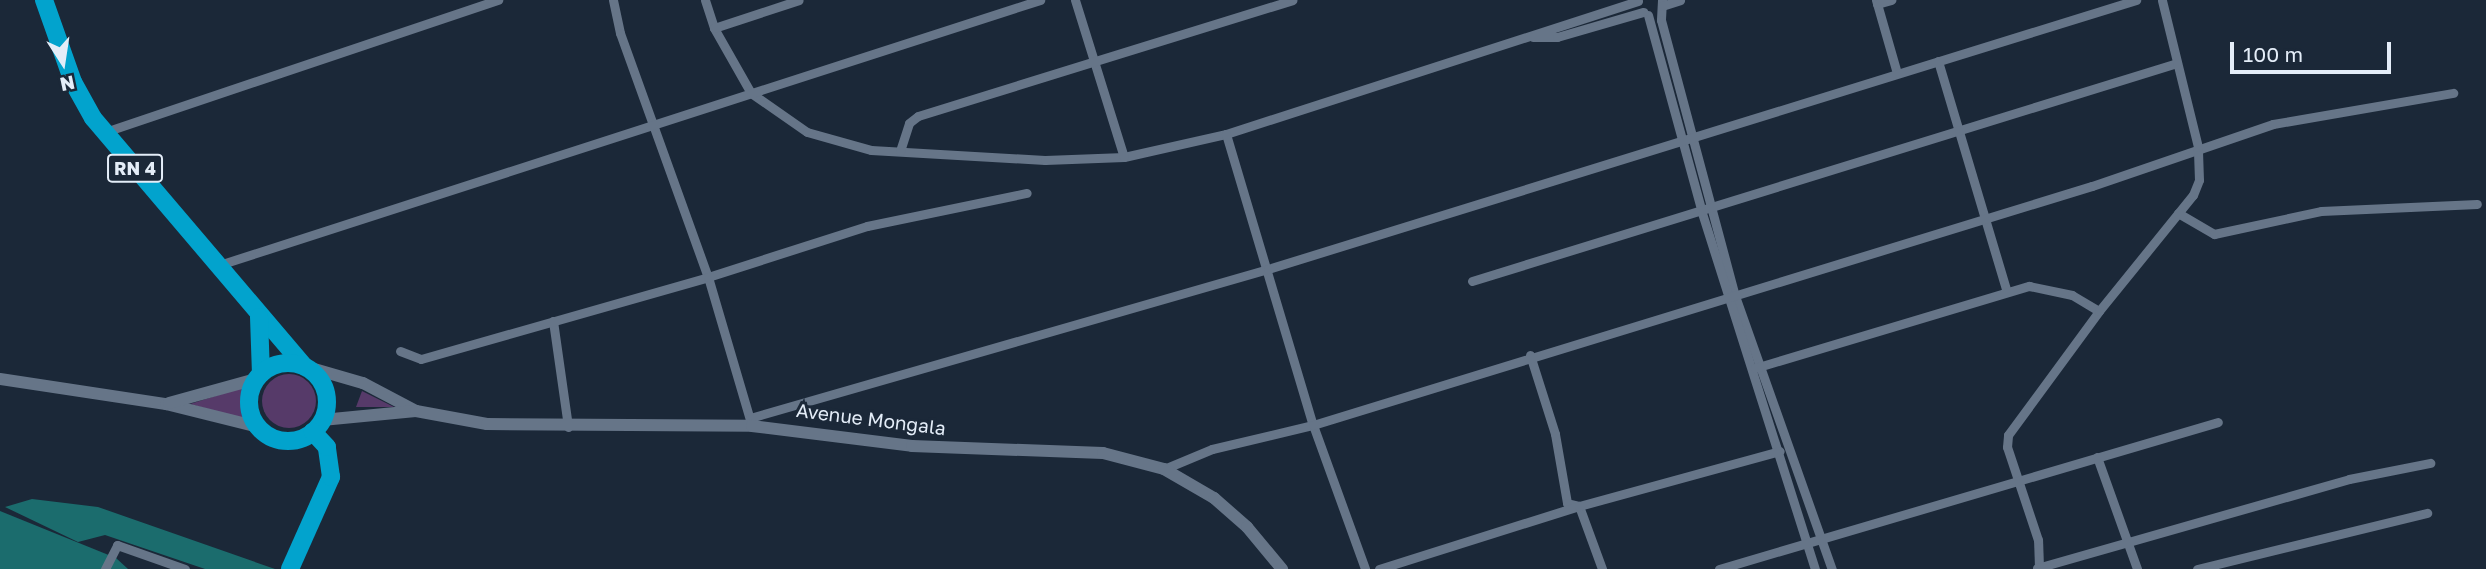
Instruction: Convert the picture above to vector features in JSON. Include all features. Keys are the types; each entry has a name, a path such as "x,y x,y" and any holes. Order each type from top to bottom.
{"highway":[{"name":"RN 4","path":"44,0 73,82 105,132 259,317 304,366 322,381 327,394 318,426"},
{"path":"259,317 259,376 249,403 258,427 285,440 318,426 327,446 331,477 292,565"},
{"path":"259,376 281,364 304,366"}],"street":[{"path":"105,132 498,0"},
{"path":"613,0 620,33 656,122 708,277 751,422 1268,269 2136,0"},
{"path":"705,0 714,28 751,93 807,132 871,150 1045,160 1124,157 1226,134 1638,1 1645,14 1688,140"},
{"path":"714,28 799,0"},
{"path":"218,266 656,122 1040,0"},
{"path":"1074,0 1124,157"},
{"path":"900,151 909,123 918,116 1292,0"},
{"path":"1524,37 1557,37 1645,14 1680,0"},
{"path":"1891,0 1876,2 1897,73"},
{"path":"2162,0 2198,147 2199,180 2179,213 2099,311 2014,424 2007,447 2038,540 2037,568 2336,482 2430,463"},
{"path":"1661,6 1688,140 1707,212 1782,450 1815,569"},
{"path":"1938,61 2006,289"},
{"path":"1472,281 1707,212 2177,63"},
{"path":"1164,469 1212,449 1313,425 1530,355 2176,158 2198,147 2273,124 2453,93"},
{"path":"1226,134 1313,425 1365,569"},
{"path":"400,351 421,359 708,277 867,226 1027,193"},
{"path":"2179,213 2214,234 2321,211 2477,204"},
{"path":"1754,368 2006,289 2046,288 2072,295 2099,311"},
{"path":"553,321 568,427"},
{"path":"1530,355 1555,434 1567,503 1579,506"},
{"path":"304,366 363,383 416,411"},
{"path":"166,404 259,376"},
{"path":"0,379 166,404 258,427"},
{"path":"318,426 416,411"},
{"name":"Avenue Mongala","path":"416,411 487,424 568,427 751,422 912,446 1103,453 1164,469 1214,498 1247,527 1282,569"},
{"path":"1719,569 1821,540 2016,478 2218,422"},
{"path":"1379,569 1579,506 1782,450"},
{"path":"1782,450 1832,569"},
{"path":"2097,457 2137,569"},
{"path":"1579,506 1602,569"},
{"path":"2197,569 2427,513"},
{"path":"105,569 117,545 185,569"}],"shaded area":[{"path":"289,374 308,382 316,401 308,420 289,428 270,420 262,401 270,382"},
{"path":"247,386 247,420 190,404"},
{"path":"362,391 394,407 356,407"},
{"path":"32,499 98,507 275,569 205,569 105,535 78,542 5,507"},
{"path":"0,511 116,558 128,569 0,569"}]}
